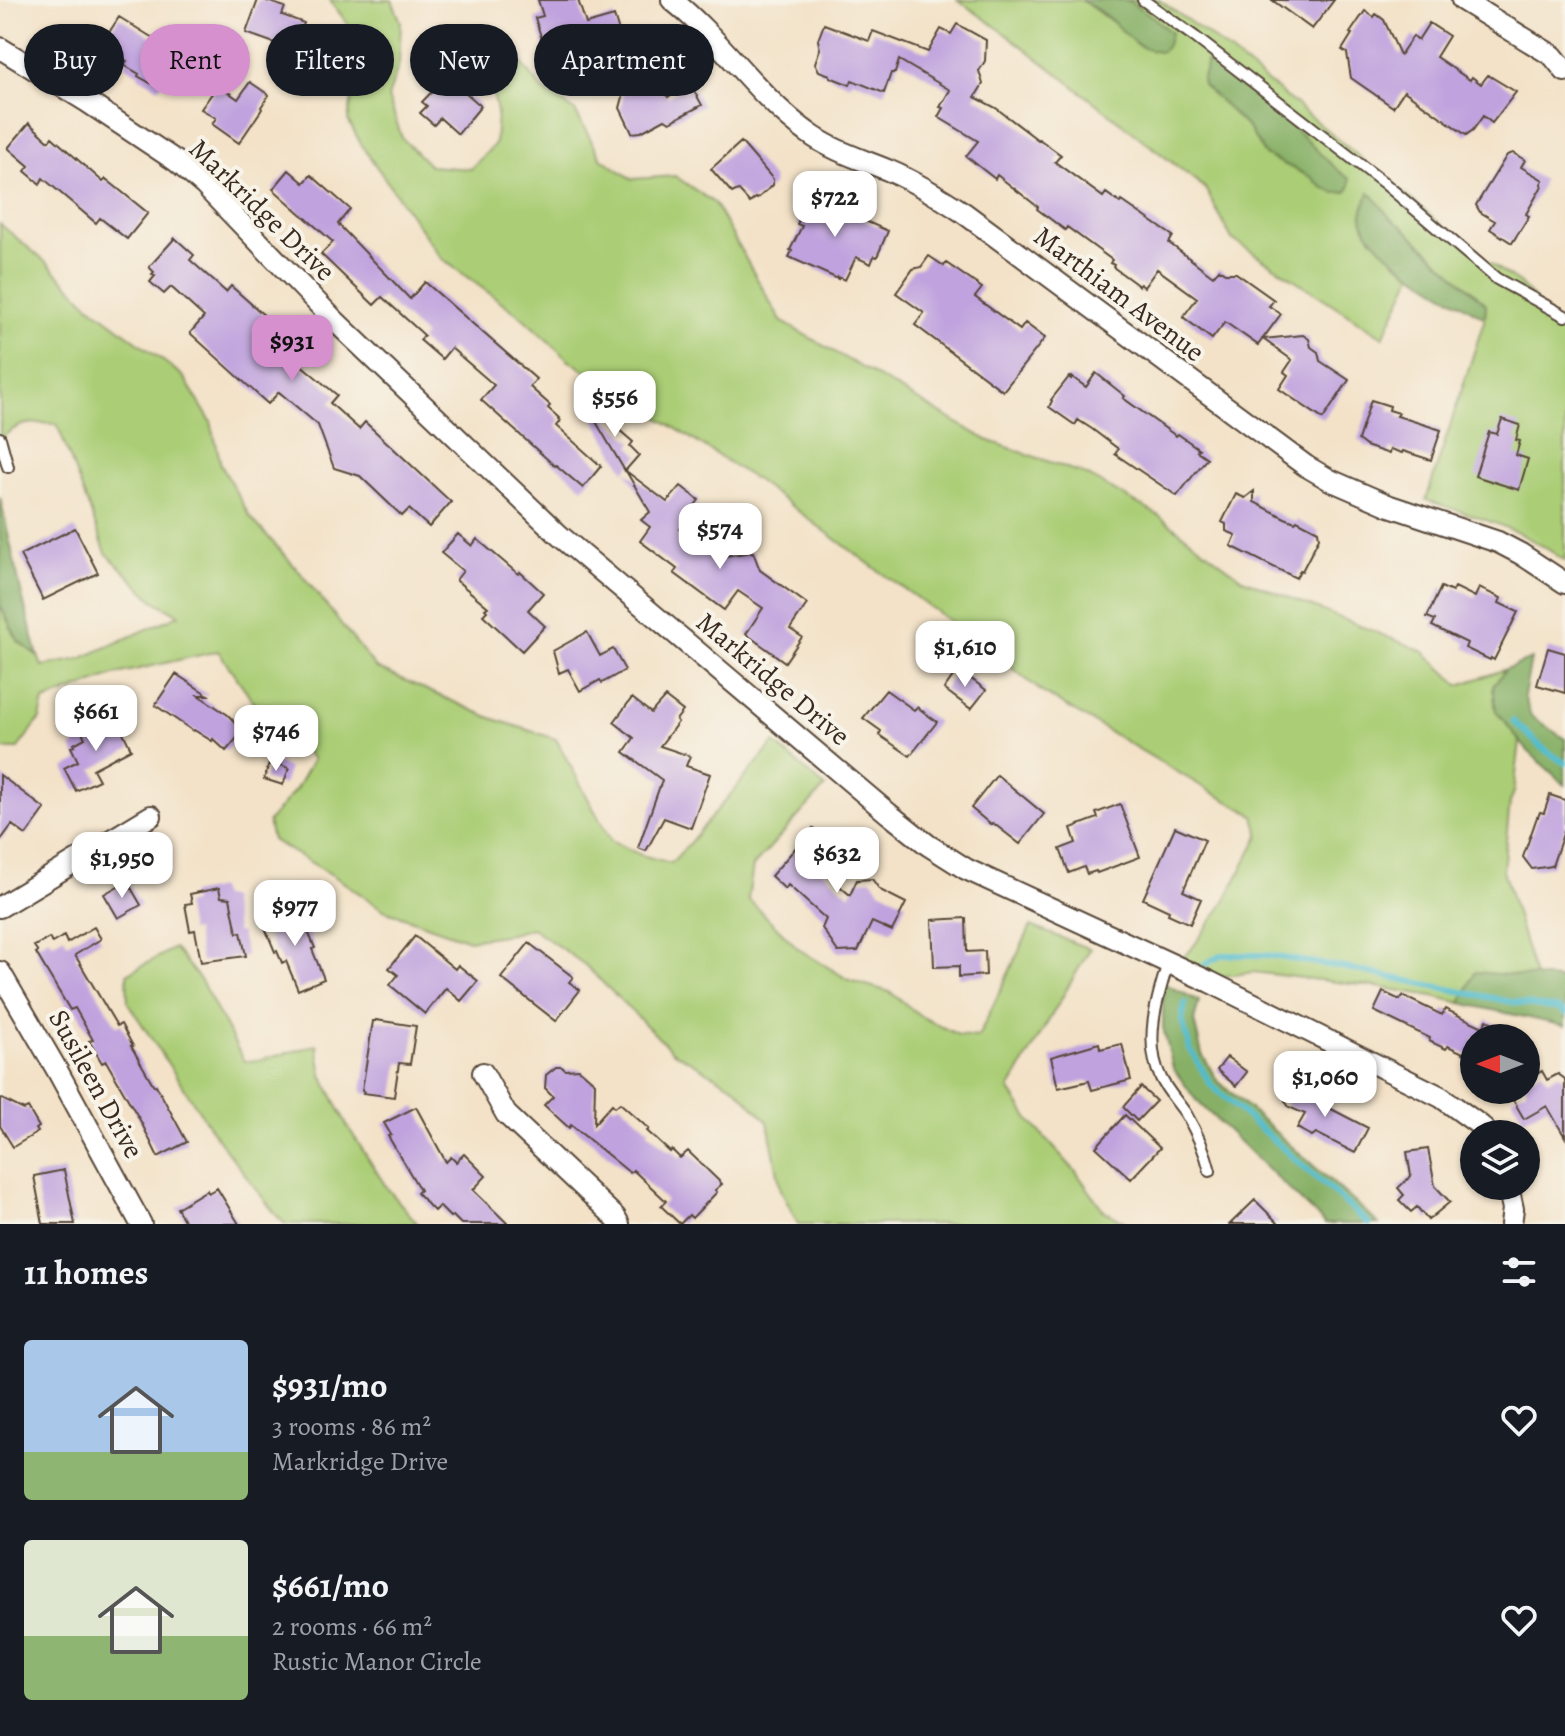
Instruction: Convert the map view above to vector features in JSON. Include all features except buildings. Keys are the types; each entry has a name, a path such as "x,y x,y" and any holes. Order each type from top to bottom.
{"street":[{"name":"Marthiam Avenue","path":"672,0 772,102 811,135 936,194 1306,466 1390,506 1498,542 1565,583"},
{"path":"1462,0 1553,56 1565,71"},
{"name":"Markridge Drive","path":"0,48 176,161 205,186 333,319 559,535 918,837 966,869 1168,963 1441,1097 1473,1120"},
{"path":"0,907 151,816"},
{"name":"Susileen Drive","path":"0,972 141,1224"},
{"path":"483,1073 506,1114 619,1224"},
{"path":"1511,1200 1511,1224"}],"lane":[{"path":"1143,0 1384,183 1497,279 1565,316"},
{"path":"0,438 8,467"},
{"path":"1168,963 1157,1003 1153,1057 1161,1078 1204,1147 1210,1171"}],"green space":[{"path":"330,0 392,0 401,22 399,64 394,79 394,24 348,24"},
{"path":"958,0 1081,0 1114,23 1139,46 1171,33 1127,0 1159,0 1207,34 1485,260 1519,283 1565,333 1565,561 1515,532 1426,500 1485,318 1486,304 1402,226 1392,222 1385,212 1395,262 1413,274 1383,337 1232,239 1205,188","holes":["1205,72 1350,179 1322,187 1311,177 1265,155 1249,129 1202,79"]},
{"path":"1081,0 1127,0 1171,33 1167,45 1162,52 1141,46 1106,16"},
{"path":"518,58 534,79 534,96 552,96 575,111 601,158 632,179 675,176 714,203 781,321 987,440 1084,474 1158,515 1243,579 1423,651 1459,685 1506,669 1493,686 1496,710 1520,741 1503,870 1535,977 1475,973 1461,1003 1377,987 1253,972 1218,977 1181,959 1223,905 1259,836 1254,815 1042,692 981,643 759,482 569,360 522,317 441,258 362,146 348,120 352,96 388,96 402,138 430,166 471,169 495,144 497,112 494,96 518,96"},
{"path":"1206,62 1218,68 1288,124 1350,179 1350,188 1346,192 1334,193 1311,177 1265,155 1249,129 1203,85"},
{"path":"1369,192 1392,219 1486,304 1485,318 1413,273 1377,244 1366,229 1362,216"},
{"path":"0,224 49,265 90,306 183,376 211,422 221,465 250,517 299,571 376,668 491,718 556,739 611,841 641,855 671,863 774,743 825,787 753,866 748,899 800,950 849,980 890,992 922,1017 958,1035 978,1037 1031,926 1090,949 1009,1089 1030,1121 1076,1172 1104,1211 1129,1224 798,1224 781,1190 768,1122 736,1088 672,1051 585,965 532,928 469,940 384,910 272,840 268,822 296,789 313,759 254,702 218,651 117,674 44,701 40,719 17,749 0,749 0,605 18,641 38,656 42,666 80,659 179,615 153,600 106,553 57,424 27,424 0,439"},
{"path":"0,497 38,656 18,641 0,605"},
{"path":"1531,659 1524,696 1531,716 1565,739 1565,785 1527,750 1496,711 1493,686 1506,669"},
{"path":"174,948 201,981 244,1061 260,1060 317,1045 322,1075 348,1127 387,1188 418,1224 285,1224 277,1216 217,1138 128,1003 127,974"},
{"path":"1475,972 1565,982 1565,1026 1461,1003"},
{"path":"1163,983 1199,1001 1194,1021 1202,1054 1217,1080 1379,1224 1325,1224 1196,1100 1173,1068 1163,1027"}],"waterway":[{"path":"1513,721 1545,750 1565,763"},
{"path":"1205,964 1222,955 1265,955 1559,1009 1565,1013"},
{"path":"1185,1003 1182,1020 1190,1049 1211,1085 1369,1224"}]}
